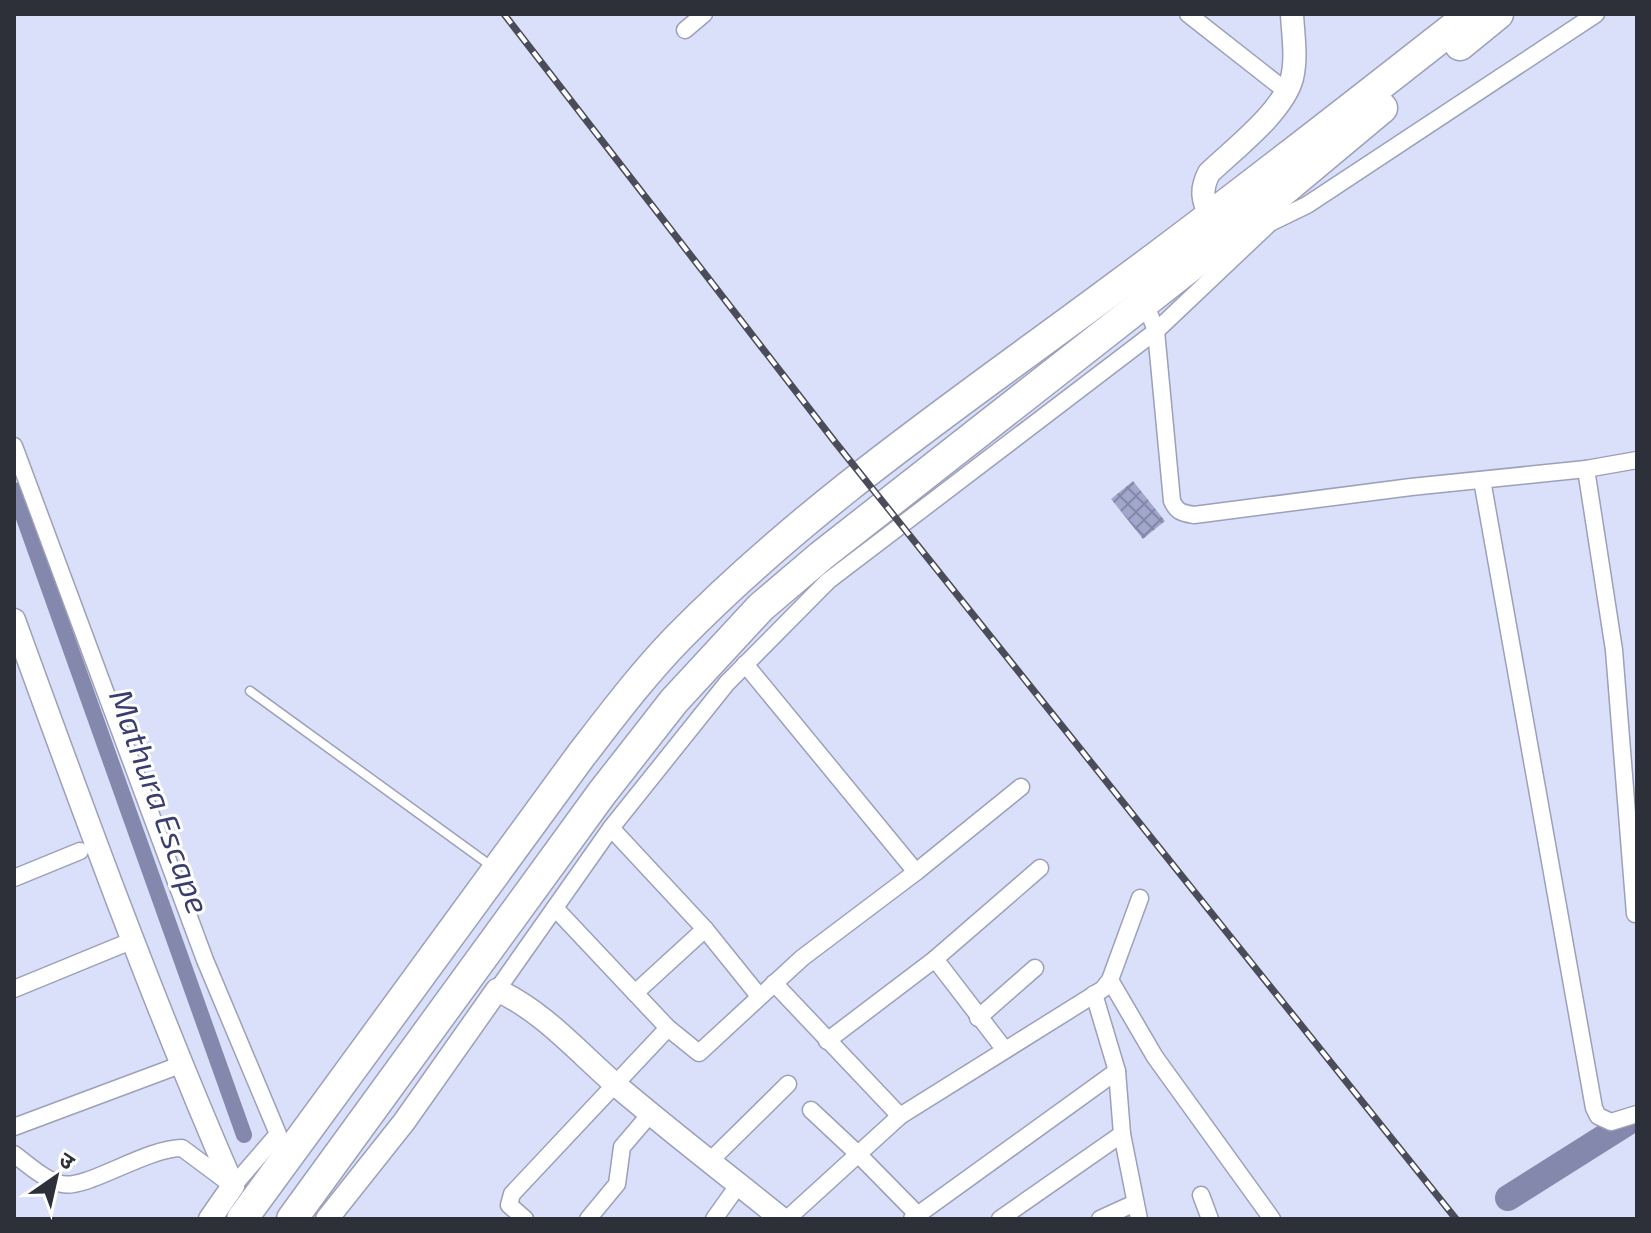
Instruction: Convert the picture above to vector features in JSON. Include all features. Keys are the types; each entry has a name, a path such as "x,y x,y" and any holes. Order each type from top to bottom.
{"highway":[{"path":"292,1219 602,793 698,674 761,607 821,556 1224,240 1471,14"},
{"path":"242,1219 635,686 729,588 822,507 1210,217 1498,14"}],"street":[{"path":"685,30 704,14"},
{"path":"1188,14 1286,91"},
{"path":"1210,217 1202,197 1209,173 1271,113 1286,91 1294,61 1292,14"},
{"path":"327,1219 404,1122 611,828 727,683 828,581 1156,331 1270,223 1307,205 1596,14"},
{"path":"1145,302 1156,331 1172,501 1176,509 1183,513 1194,515 1586,469 1637,460"},
{"path":"14,446 205,960 278,1134 233,1186 210,1219"},
{"path":"1586,469 1614,650 1635,914"},
{"path":"1482,480 1594,1108 1598,1116 1611,1122 1637,1114"},
{"path":"14,620 131,941 180,1065 233,1186"},
{"path":"745,664 916,872"},
{"path":"555,908 668,1028 699,1053 802,958 1021,787"},
{"path":"611,828 705,929 759,996"},
{"path":"14,878 80,851"},
{"path":"827,1041 935,959 1040,868"},
{"path":"497,990 522,1003 557,1029 616,1084 709,1162 784,1219 900,1116 1094,994 1110,980 1140,898"},
{"path":"635,993 705,929"},
{"path":"14,989 131,941"},
{"path":"935,959 1005,1050"},
{"path":"978,1018 1035,968"},
{"path":"1110,980 1155,1057 1272,1219"},
{"path":"774,983 900,1116"},
{"path":"1094,994 1117,1071 1122,1134 1137,1211 1100,1219"},
{"path":"525,1219 509,1205 512,1194 668,1028"},
{"path":"14,1127 180,1065"},
{"path":"811,1110 858,1154 914,1217 1117,1071"},
{"path":"709,1162 788,1084"},
{"path":"588,1219 617,1184 622,1147 651,1113"},
{"path":"1000,1219 1122,1134"},
{"path":"17,1162 55,1182 72,1185 146,1155 182,1148 233,1186"},
{"path":"714,1219 739,1184"},
{"path":"1201,1195 1210,1219"}],"lane":[{"path":"250,691 498,870"}],"building":[{"path":"1133,481 1165,521 1143,539 1111,499"}],"waterway":[{"name":"Mathura Escape","path":"14,490 244,1135"},
{"name":"Mathura Escape","path":"1508,1198 1637,1119"}],"railway":[{"path":"504,14 835,442 1456,1219"}]}
